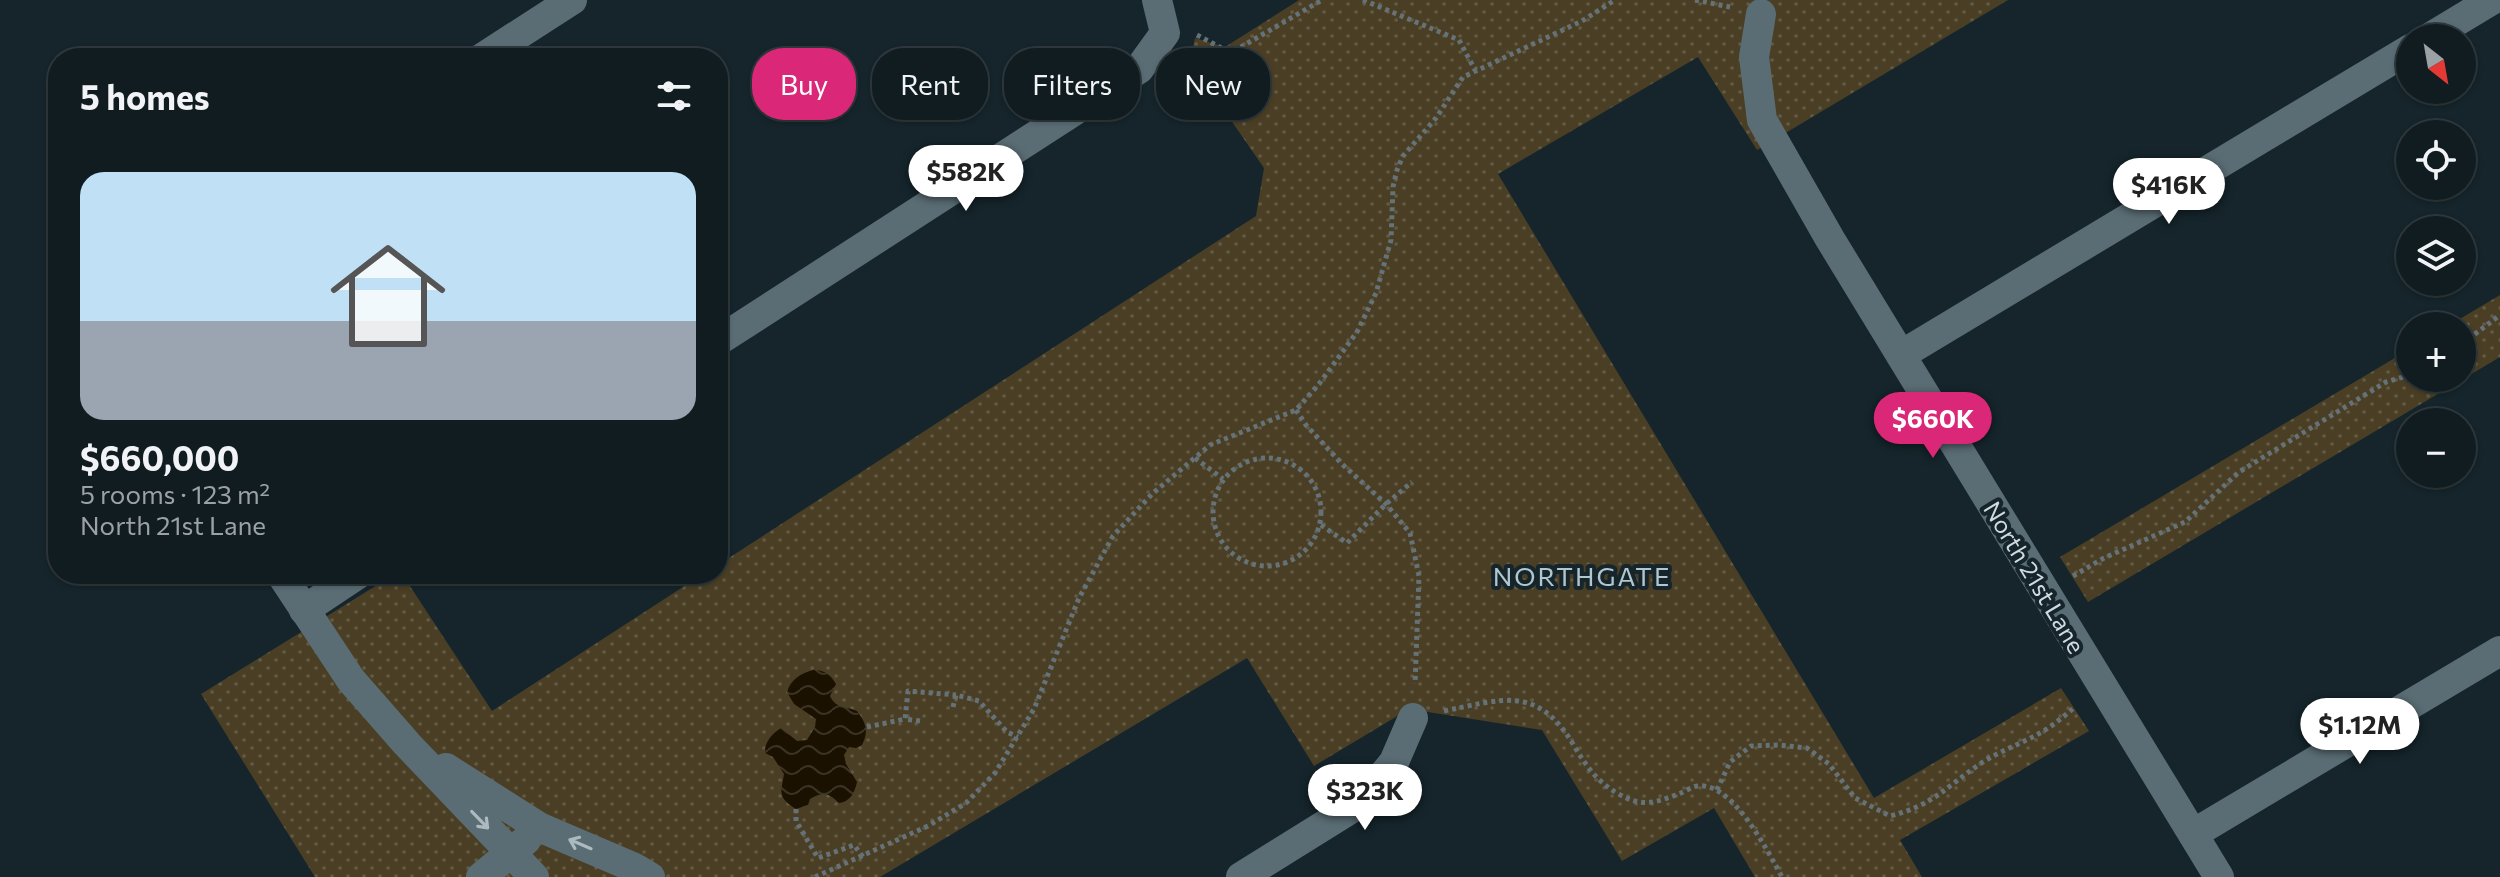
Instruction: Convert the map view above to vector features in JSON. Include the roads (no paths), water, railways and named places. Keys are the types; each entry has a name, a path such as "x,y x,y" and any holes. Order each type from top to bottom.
{"street":[{"path":"498,48 572,0"},
{"path":"728,335 1139,69 1165,33 1157,0"},
{"path":"2452,24 2492,0"},
{"name":"North 21st Lane","path":"1761,14 1754,57 1762,120 1830,239 2219,877"},
{"path":"1901,355 2396,57"},
{"path":"287,584 351,680 407,744 534,877"},
{"path":"304,610 343,584"},
{"path":"2193,834 2500,651"},
{"path":"1241,877 1360,803 1394,762 1413,718"},
{"path":"407,744 539,827 650,877"},
{"path":"481,877 539,827"}],"water":[{"path":"813,670 824,672 831,678 836,684 830,696 832,700 857,711 866,731 862,745 849,747 844,755 857,782 849,799 839,803 822,794 810,799 808,805 796,809 783,798 784,774 773,757 765,753 765,749 770,738 781,728 797,741 807,740 815,727 816,719 794,704 787,692 797,678"}],"district":[{"name":"NORTHGATE","path":"1582,575"}]}
